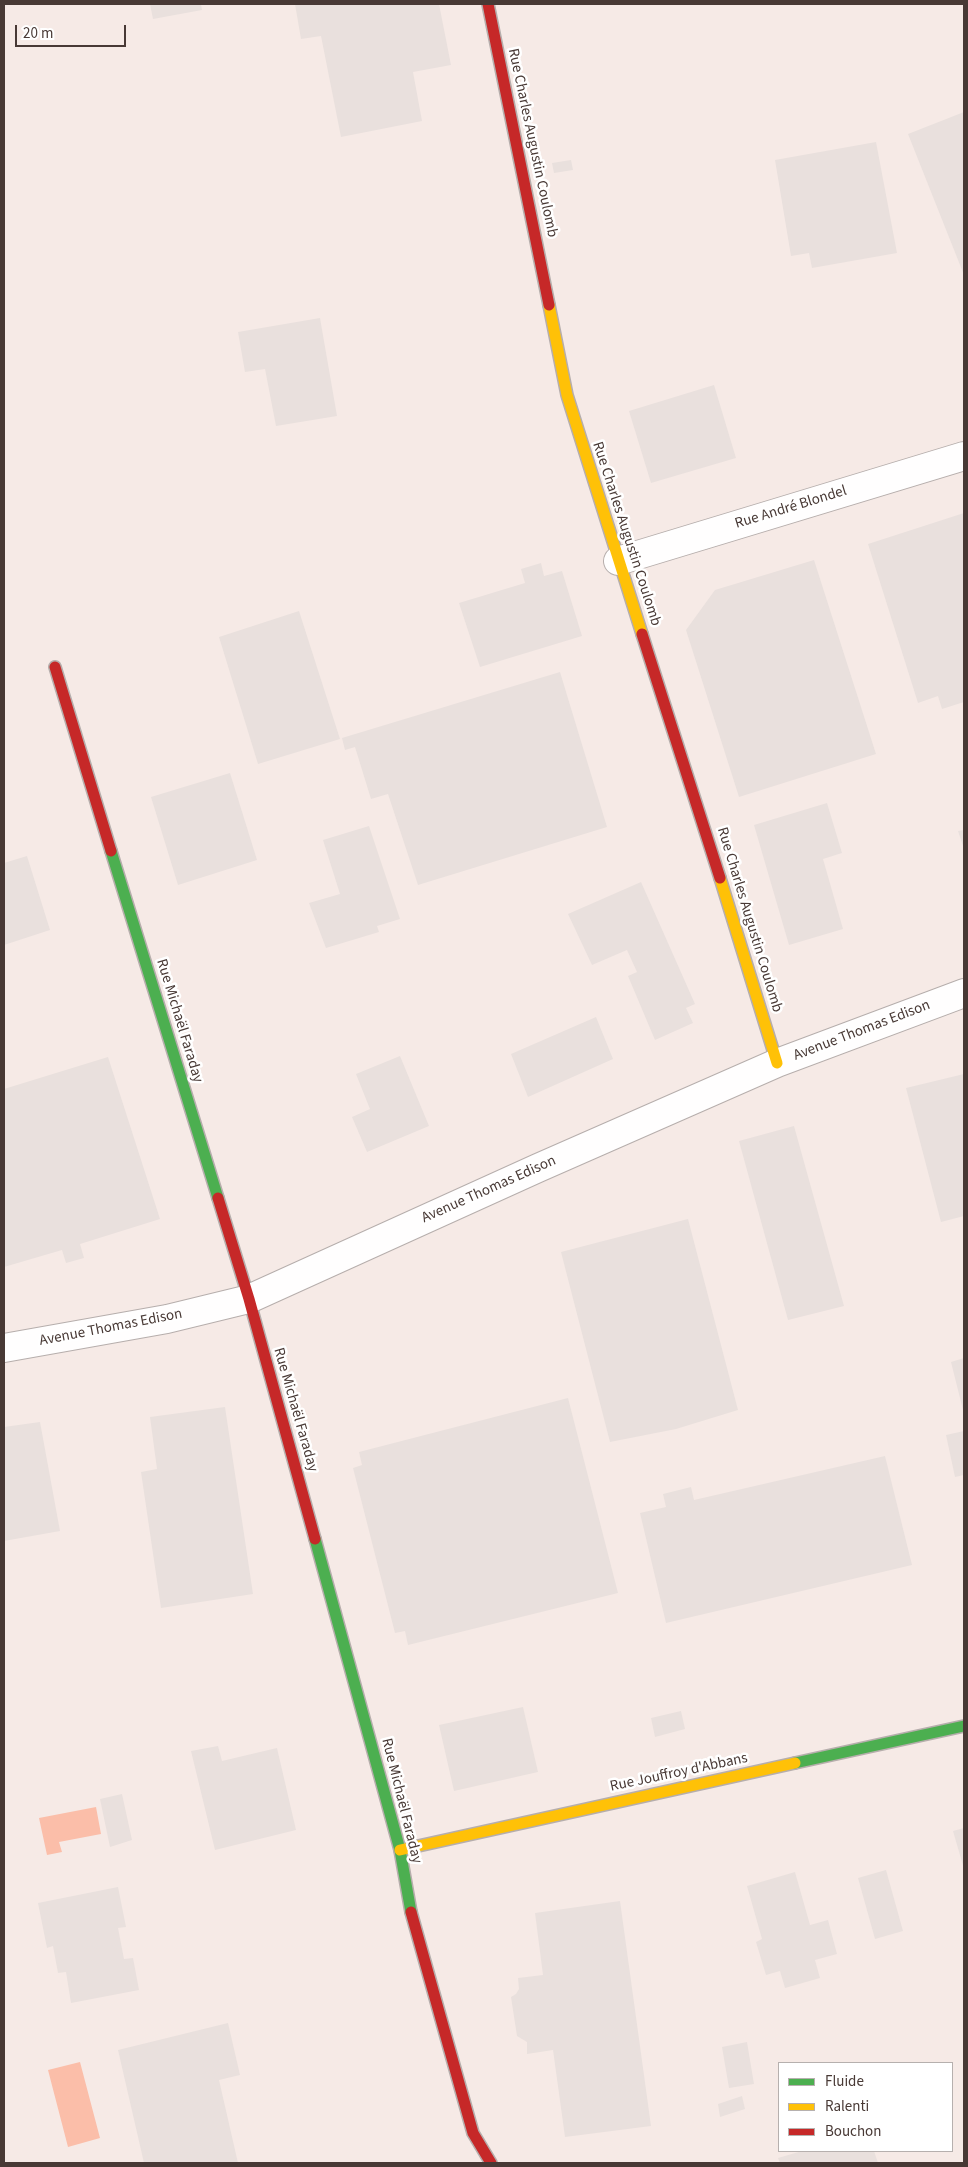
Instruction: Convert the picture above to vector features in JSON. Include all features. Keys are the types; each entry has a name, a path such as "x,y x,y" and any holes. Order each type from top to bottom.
{"street":[{"name":"Rue Charles Augustin Coulomb","path":"488,4 567,394 618,561 700,811 777,1063"},
{"name":"Rue André Blondel","path":"618,561 964,456"},
{"name":"Rue Michaël Faraday","path":"55,667 249,1299 400,1850 407,1899 473,2133 491,2163"},
{"name":"Avenue Thomas Edison","path":"4,1348 168,1319 249,1299 529,1172 777,1063 964,993"},
{"name":"Rue Jouffroy d'Abbans","path":"400,1850 964,1726"}],"shaded area":[{"path":"4,4 964,4 964,2163 4,2163"},
{"path":"96,1807 101,1834 59,1842 62,1852 47,1855 39,1818"},
{"path":"80,2062 100,2138 68,2147 48,2070"}],"building":[{"path":"150,4 201,4 202,10 153,19"},
{"path":"295,4 439,4 451,65 413,72 422,121 341,137 321,36 301,39"},
{"path":"964,112 964,275 908,134"},
{"path":"876,142 897,253 812,268 809,253 791,256 775,160"},
{"path":"571,160 573,170 554,173 552,163"},
{"path":"320,318 337,416 276,426 265,369 245,372 238,332"},
{"path":"714,385 736,458 651,483 629,411"},
{"path":"964,513 964,702 942,709 938,696 918,703 868,544"},
{"path":"814,560 876,754 739,797 686,630 715,590"},
{"path":"541,563 544,576 562,571 582,636 480,667 459,603 525,583 521,569"},
{"path":"299,611 340,739 258,764 219,637"},
{"path":"560,672 607,827 418,885 388,794 371,799 355,747 345,750 342,738"},
{"path":"230,773 257,860 178,885 151,797"},
{"path":"827,803 842,853 823,859 843,929 789,945 754,825"},
{"path":"369,826 400,919 377,926 379,932 326,948 309,903 340,894 323,840"},
{"path":"964,830 964,849 958,831"},
{"path":"27,856 50,930 4,945 4,863"},
{"path":"641,882 695,1004 686,1008 693,1023 655,1040 628,976 637,972 627,950 592,965 568,914"},
{"path":"596,1017 613,1059 528,1097 511,1054"},
{"path":"400,1056 429,1126 367,1152 352,1117 370,1109 356,1074"},
{"path":"108,1057 160,1219 80,1244 84,1258 66,1263 62,1250 4,1267 4,1089"},
{"path":"964,1074 964,1216 941,1222 906,1088"},
{"path":"794,1126 844,1306 788,1320 739,1141"},
{"path":"688,1219 738,1410 676,1429 610,1442 561,1252"},
{"path":"964,1358 964,1414 951,1362"},
{"path":"568,1398 618,1593 408,1645 405,1631 395,1633 353,1468 362,1465 359,1452"},
{"path":"225,1407 253,1594 161,1608 141,1472 157,1469 150,1417"},
{"path":"40,1422 60,1531 4,1541 4,1427"},
{"path":"964,1431 964,1475 955,1477 946,1435"},
{"path":"885,1456 912,1565 666,1623 640,1513 666,1507 663,1494 691,1487 694,1500"},
{"path":"523,1707 538,1772 454,1791 439,1725"},
{"path":"681,1711 685,1729 655,1737 651,1718"},
{"path":"218,1746 222,1761 277,1748 296,1830 215,1850 191,1751"},
{"path":"122,1794 132,1840 110,1847 100,1799"},
{"path":"964,1828 964,1869 953,1831"},
{"path":"886,1870 903,1931 875,1939 858,1878"},
{"path":"795,1872 810,1925 828,1920 837,1954 815,1960 820,1978 785,1988 780,1971 766,1975 756,1942 762,1939 747,1886"},
{"path":"118,1887 126,1927 118,1928 124,1959 133,1958 139,1990 71,2003 66,1972 58,1973 53,1946 47,1948 38,1903"},
{"path":"620,1901 651,2126 565,2137 553,2050 527,2054 527,2042 517,2036 511,1997 519,1989 518,1978 543,1975 535,1913"},
{"path":"228,2023 240,2075 219,2080 238,2163 144,2163 118,2050"},
{"path":"747,2042 754,2084 729,2088 722,2047"},
{"path":"742,2096 745,2109 720,2117 718,2104"},
{"path":"799,2152 874,2152 878,2163 780,2163 778,2158"}],"traffic: fast":[{"path":"111,851 218,1198"},
{"path":"315,1539 400,1850 411,1912"},
{"path":"795,1763 964,1726"}],"traffic: slow":[{"path":"549,305 567,395 642,634"},
{"path":"720,878 777,1063"},
{"path":"400,1850 795,1763"}],"traffic: jam":[{"path":"488,4 549,305"},
{"path":"642,634 720,878"},
{"path":"55,667 111,851"},
{"path":"218,1198 249,1299 315,1539"},
{"path":"411,1912 473,2133 491,2163"}]}
